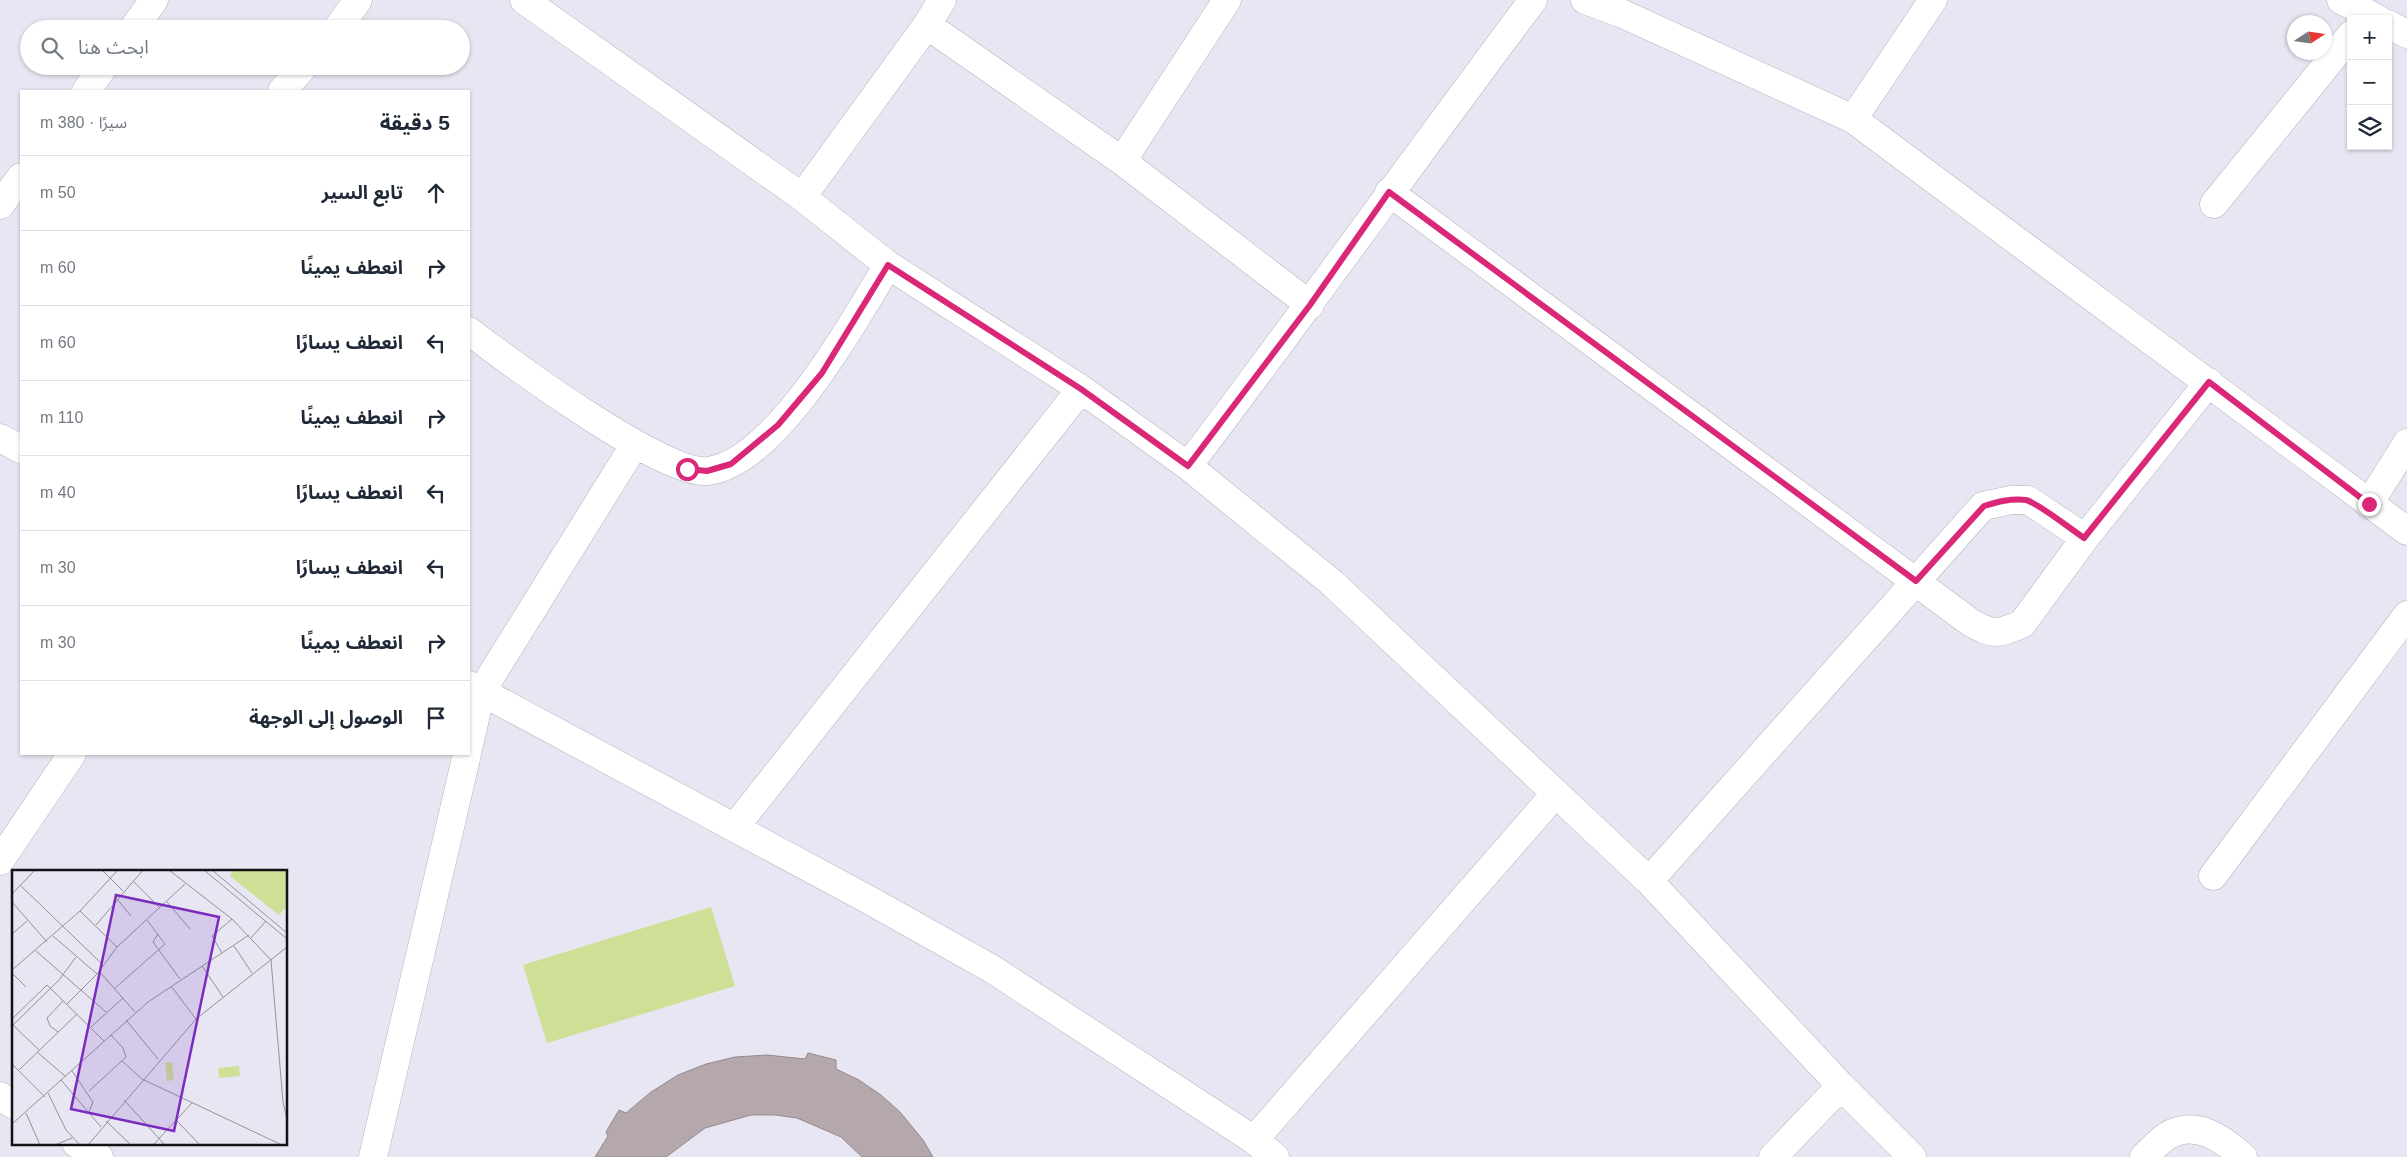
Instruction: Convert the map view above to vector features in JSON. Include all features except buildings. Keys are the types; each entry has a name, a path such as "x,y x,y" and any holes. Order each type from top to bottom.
{"street":[{"path":"140,20 154,0"},
{"path":"344,20 358,0"},
{"path":"524,0 802,197 888,265 1081,389 1188,466 1331,582 1649,881 1841,1086 1912,1157"},
{"path":"802,197 927,25 942,0"},
{"path":"1122,161 1227,0"},
{"path":"1188,466 1310,305 1389,192 1533,0"},
{"path":"1585,0 1628,7 1853,119 2407,531"},
{"path":"1853,119 1933,0"},
{"path":"2342,0 2368,15"},
{"path":"927,25 1122,161 1310,305"},
{"path":"2392,27 2407,34"},
{"path":"2214,204 2347,40"},
{"path":"87,90 98,75"},
{"path":"283,90 296,75"},
{"path":"1389,192 1970,622 1990,633 2008,630 2022,624 2084,538 2209,382"},
{"path":"470,332 509,362 635,444 669,463 687,469 707,471 731,464 778,425 822,373 888,265"},
{"path":"735,827 1081,389"},
{"path":"0,438 20,448"},
{"path":"2369,504 2407,443"},
{"path":"470,736 475,689 635,444"},
{"path":"1649,881 1984,506 2011,500 2028,500 2084,538"},
{"path":"2213,876 2407,615"},
{"path":"475,689 735,827 992,969 1254,1140 1275,1157"},
{"path":"0,861 71,755"},
{"path":"373,1157 467,755"},
{"path":"1254,1140 1556,793"},
{"path":"1773,1157 1841,1086"},
{"path":"0,1096 12,1104"},
{"path":"2144,1157 2166,1136 2185,1128 2206,1132 2224,1139 2243,1157"},
{"path":"78,1144 99,1157"}],"green space":[{"path":"711,907 735,986 547,1043 523,965"}],"route":[{"path":"687,469 707,471 731,464 778,425 822,373 888,265 1081,389 1188,466 1310,305 1389,192 1916,581 1972,517 1984,506 1997,502 2028,500 2084,538 2209,382 2369,504"}]}
